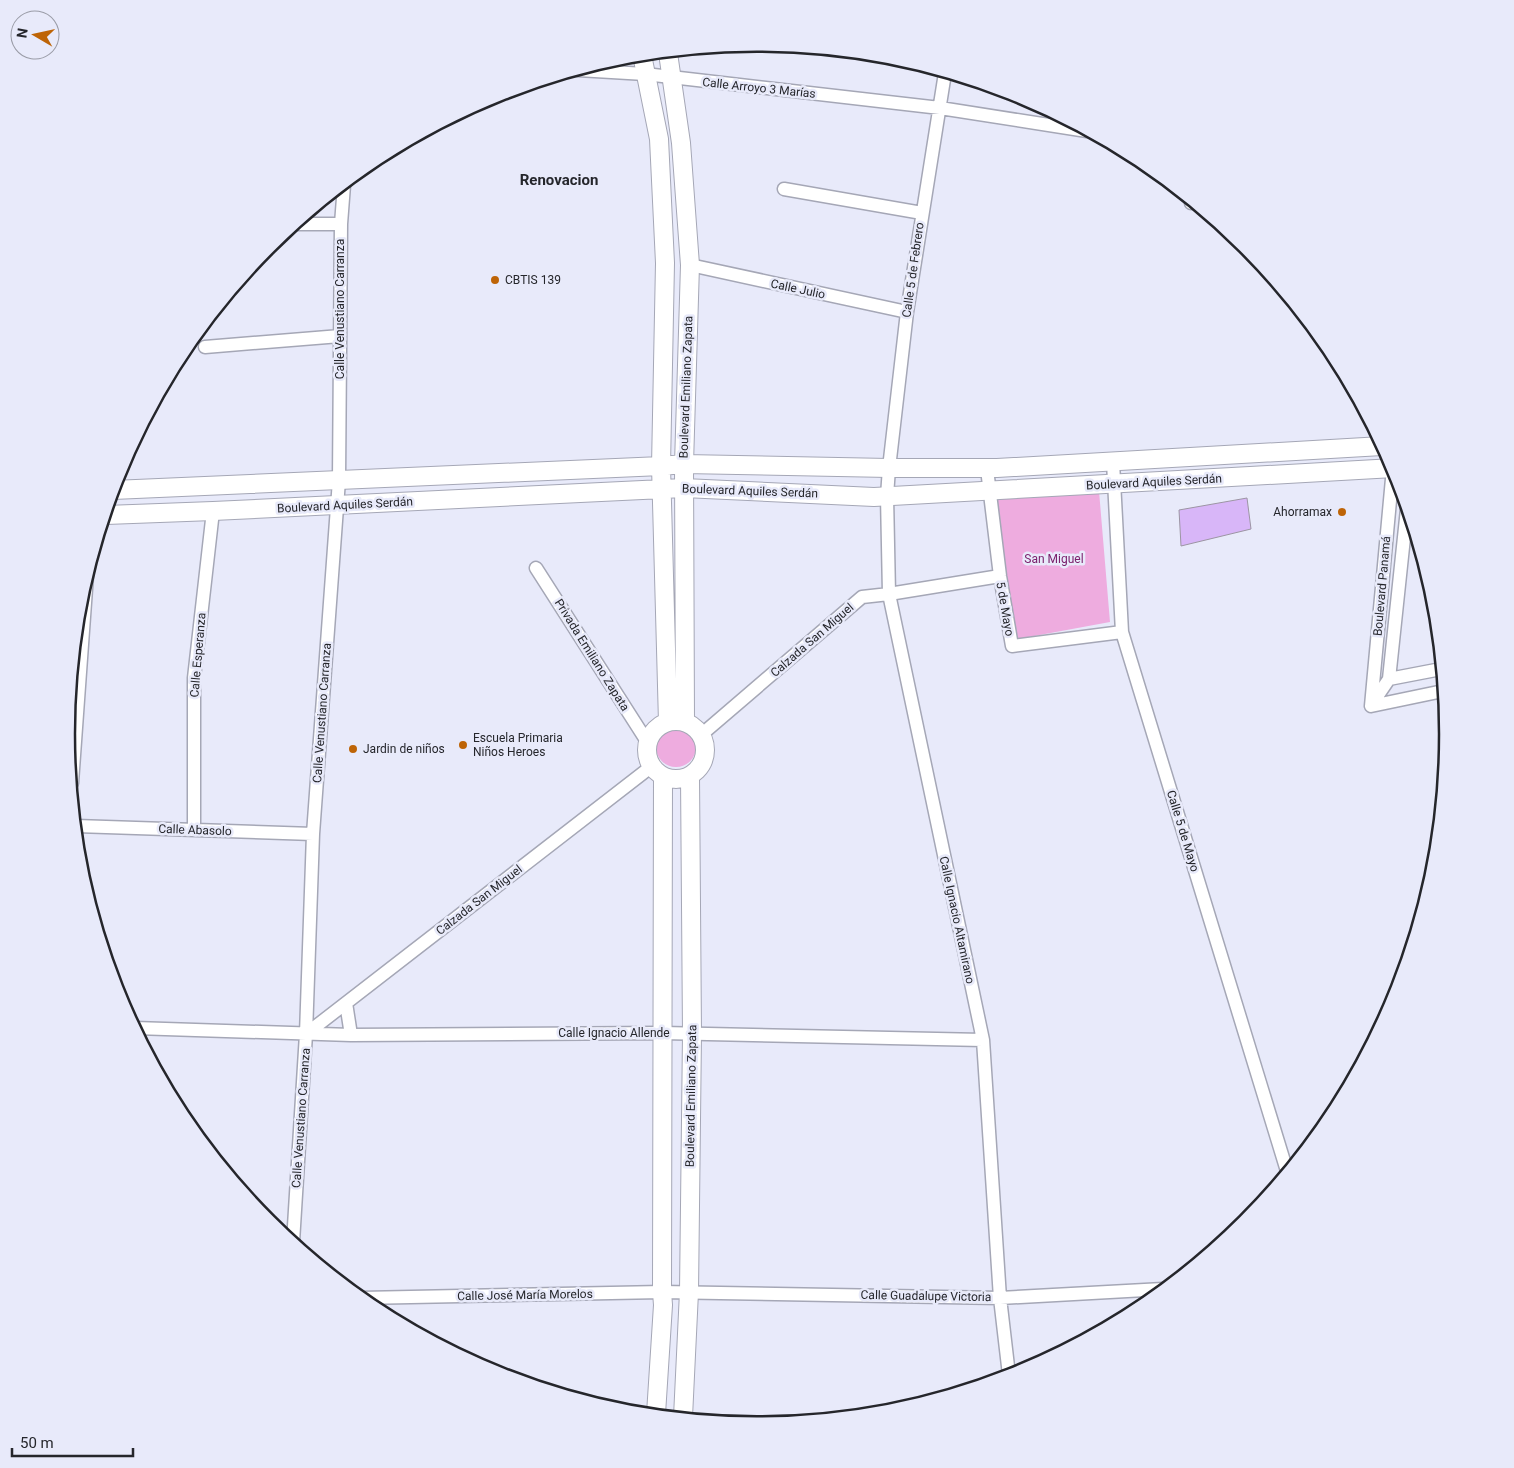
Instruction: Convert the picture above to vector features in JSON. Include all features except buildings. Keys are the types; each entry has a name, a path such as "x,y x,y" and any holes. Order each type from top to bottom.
{"street":[{"name":"Boulevard Emiliano Zapata","path":"669,58 681,143 690,265 684,464 685,722"},
{"name":"Boulevard Emiliano Zapata","path":"643,63 659,139 665,263 661,466 668,722"},
{"name":"Calle Arroyo 3 Marías","path":"601,71 645,74 940,108 1070,129"},
{"name":"Calle 5 de Febrero","path":"889,468 907,312 944,79"},
{"path":"784,188 922,213"},
{"name":"Calle Venustiano Carranza","path":"294,1233 306,1034 313,834 338,505 341,224 343,192"},
{"path":"306,224 341,224"},
{"name":"Calle Julio","path":"690,265 907,312"},
{"path":"205,347 340,336"},
{"name":"Boulevard Aquiles Serdán","path":"121,490 684,464 987,469 1374,446"},
{"name":"Calle 5 de Mayo","path":"1113,462 1122,632 1285,1164"},
{"name":"Calle Ignacio Altamirano","path":"889,468 887,496 889,594 983,1040 1000,1298 1008,1368"},
{"name":"Boulevard Aquiles Serdán","path":"112,515 684,488 887,496 1385,468"},
{"name":"5 de Mayo","path":"987,469 1000,576 1012,646 1122,632"},
{"name":"Boulevard Panamá","path":"1371,706 1391,485"},
{"name":"Calle Esperanza","path":"194,830 194,678 213,511"},
{"name":"Boulevard Panamá","path":"1389,678 1405,526"},
{"name":"Privada Emiliano Zapata","path":"536,568 648,743"},
{"name":"Calzada San Miguel","path":"701,735 862,597 1000,576"},
{"path":"75,739 83,636"},
{"path":"1371,706 1389,678 1435,670"},
{"path":"1371,706 1437,692"},
{"path":"677,720 685,722 694,727 701,735 705,746 704,758 699,768 690,776 672,779 658,771 647,755 648,743 658,726 677,720"},
{"path":"656,1408 663,1305 663,1033 658,771"},
{"name":"Calzada San Miguel","path":"306,1034 658,771"},
{"name":"Boulevard Emiliano Zapata","path":"683,1411 689,1292 692,1034 690,776"},
{"name":"Calle Abasolo","path":"82,826 313,834"},
{"path":"346,1003 351,1034"},
{"name":"Calle Ignacio Allende","path":"143,1028 306,1034 663,1033 983,1040"},
{"name":"Calle Guadalupe Victoria","path":"689,1292 1000,1298 1152,1290"},
{"name":"Calle José María Morelos","path":"374,1298 689,1292"}],"green space":[{"name":"San Miguel","path":"1099,491 1110,622 1018,639 1004,571 995,497"},
{"path":"676,727 690,733 696,747 690,761 676,767 662,761 656,747 662,733"}],"place":[{"name":"CBTIS 139","path":"495,280"},
{"name":"Ahorramax","path":"1342,512"},
{"name":"Escuela Primaria Niños Heroes","path":"463,745"},
{"name":"Jardin de niños","path":"353,749"}],"district":[{"name":"Renovacion","path":"559,180"}]}
